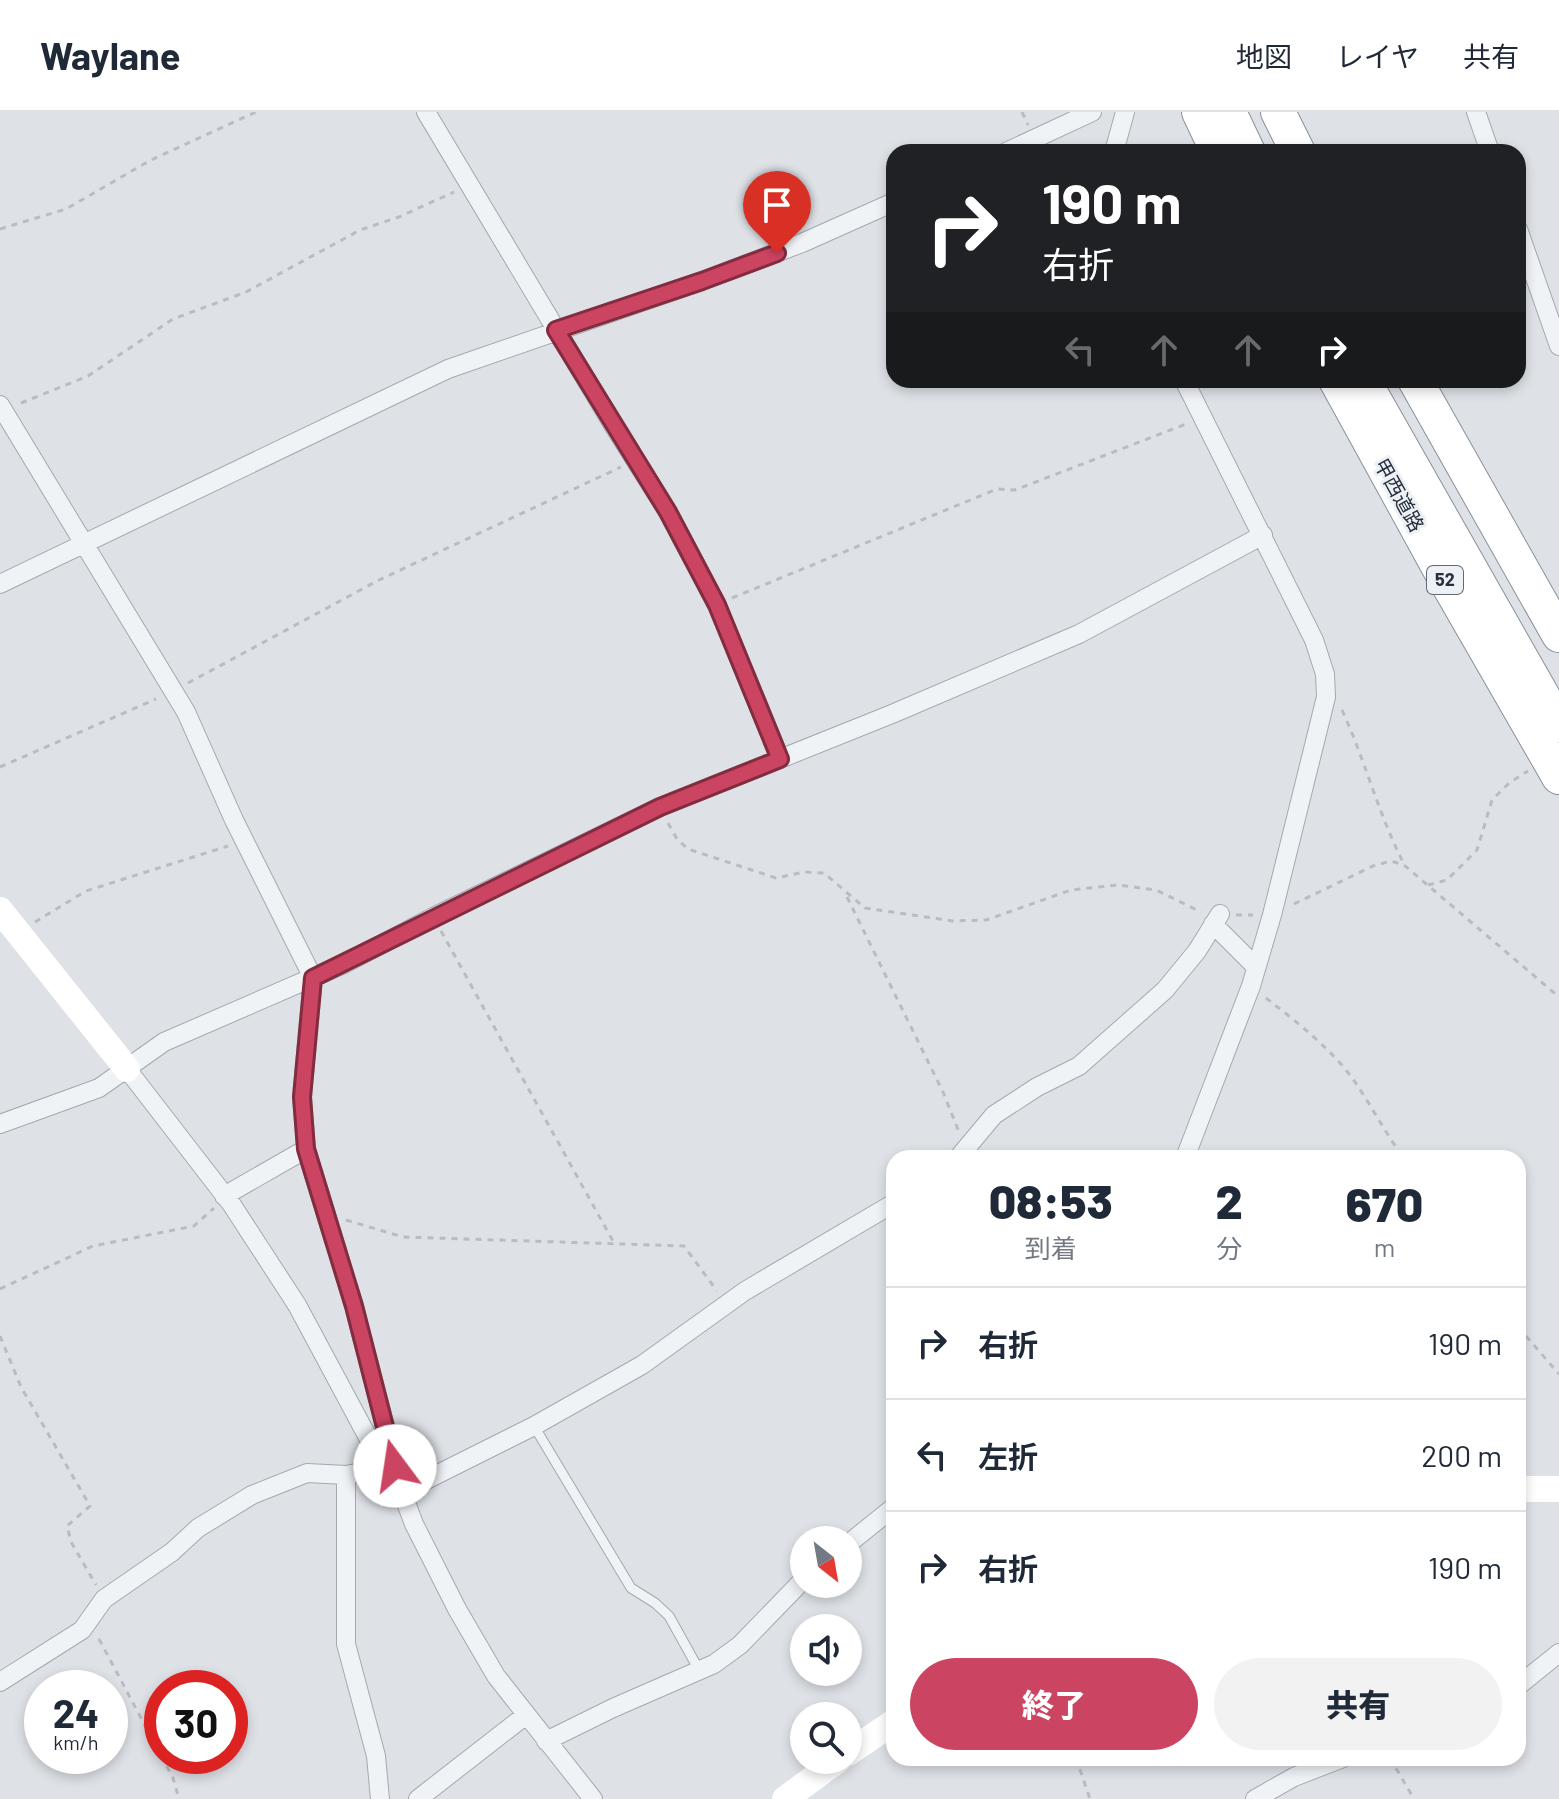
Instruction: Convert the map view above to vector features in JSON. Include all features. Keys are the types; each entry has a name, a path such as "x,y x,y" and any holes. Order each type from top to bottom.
{"highway":[{"path":"1199,112 1214,144"},
{"path":"1213,112 1228,144"},
{"path":"1229,112 1244,144"},
{"path":"1278,112 1294,144"},
{"name":"甲西道路","path":"1341,388 1555,763"},
{"path":"1351,388 1555,763"},
{"path":"1368,388 1559,725"},
{"path":"1420,388 1559,635"}],"street":[{"path":"426,112 668,512 717,605 780,759"},
{"path":"1023,144 1092,112"},
{"path":"1116,144 1125,112"},
{"path":"1476,112 1487,144"},
{"path":"0,584 448,369 730,270 802,243 886,206"},
{"path":"1526,247 1553,308 1559,346"},
{"path":"1188,388 1314,640 1325,674 1326,697 1272,915 1251,986 1188,1150"},
{"path":"2,408 186,712 313,978 302,1097 306,1149 354,1306 389,1466 457,1609 496,1676 593,1799"},
{"path":"0,1124 99,1088 164,1042 313,978 660,807 1079,634 1263,535"},
{"path":"0,910 224,1196 297,1305 389,1466 414,1524"},
{"path":"965,1150 994,1115 1037,1087 1079,1066 1165,990 1197,951 1216,919 1256,967"},
{"path":"224,1196 306,1149"},
{"path":"402,1492 534,1426 642,1365 727,1304 886,1208"},
{"path":"0,1682 82,1630 104,1599 172,1552 198,1528 252,1495 307,1473 346,1475 389,1466"},
{"path":"346,1475 346,1644 376,1756 380,1799"},
{"path":"1526,1489 1559,1489"},
{"path":"862,1533 886,1513"},
{"path":"546,1741 714,1664 740,1645 790,1593"},
{"path":"1526,1680 1559,1653"},
{"path":"418,1799 526,1715"},
{"path":"862,1744 886,1727"},
{"path":"1255,1799 1294,1777 1322,1766"},
{"path":"785,1799 819,1774"}],"lane":[{"path":"534,1426 631,1588 669,1616 699,1670"}],"path":[{"path":"0,229 66,209 149,161 256,112"},
{"path":"2,408 88,376 173,319 246,292 360,230 399,217 469,185"},
{"path":"717,605 997,489 1015,490 1204,418"},
{"path":"0,767 173,691 379,580 636,461"},
{"path":"1325,674 1360,751 1404,865"},
{"path":"1428,885 1447,880 1477,850 1492,800 1509,783 1555,763"},
{"path":"660,807 677,839 688,849 776,878 804,872 824,873 865,908 953,921 986,920 1071,890 1118,885 1156,890 1216,919 1272,915 1373,866 1391,861 1404,865 1559,997"},
{"path":"18,932 86,891 245,841"},
{"path":"846,893 937,1079 961,1150"},
{"path":"433,917 615,1244"},
{"path":"1251,986 1308,1031 1352,1078 1398,1150"},
{"path":"0,1289 93,1246 194,1226 224,1196"},
{"path":"327,1214 403,1237 684,1246 727,1304"},
{"path":"0,1336 21,1387 90,1506 67,1526 71,1542 104,1599"},
{"path":"1526,1336 1559,1374"},
{"path":"86,1624 96,1633 173,1778 179,1799"},
{"path":"1079,1766 1090,1799"},
{"path":"1395,1766 1414,1799"}],"route":[{"path":"395,1466 354,1306 306,1149 302,1097 313,978 660,807 780,759 717,605 668,512 556,330 777,253"}]}
